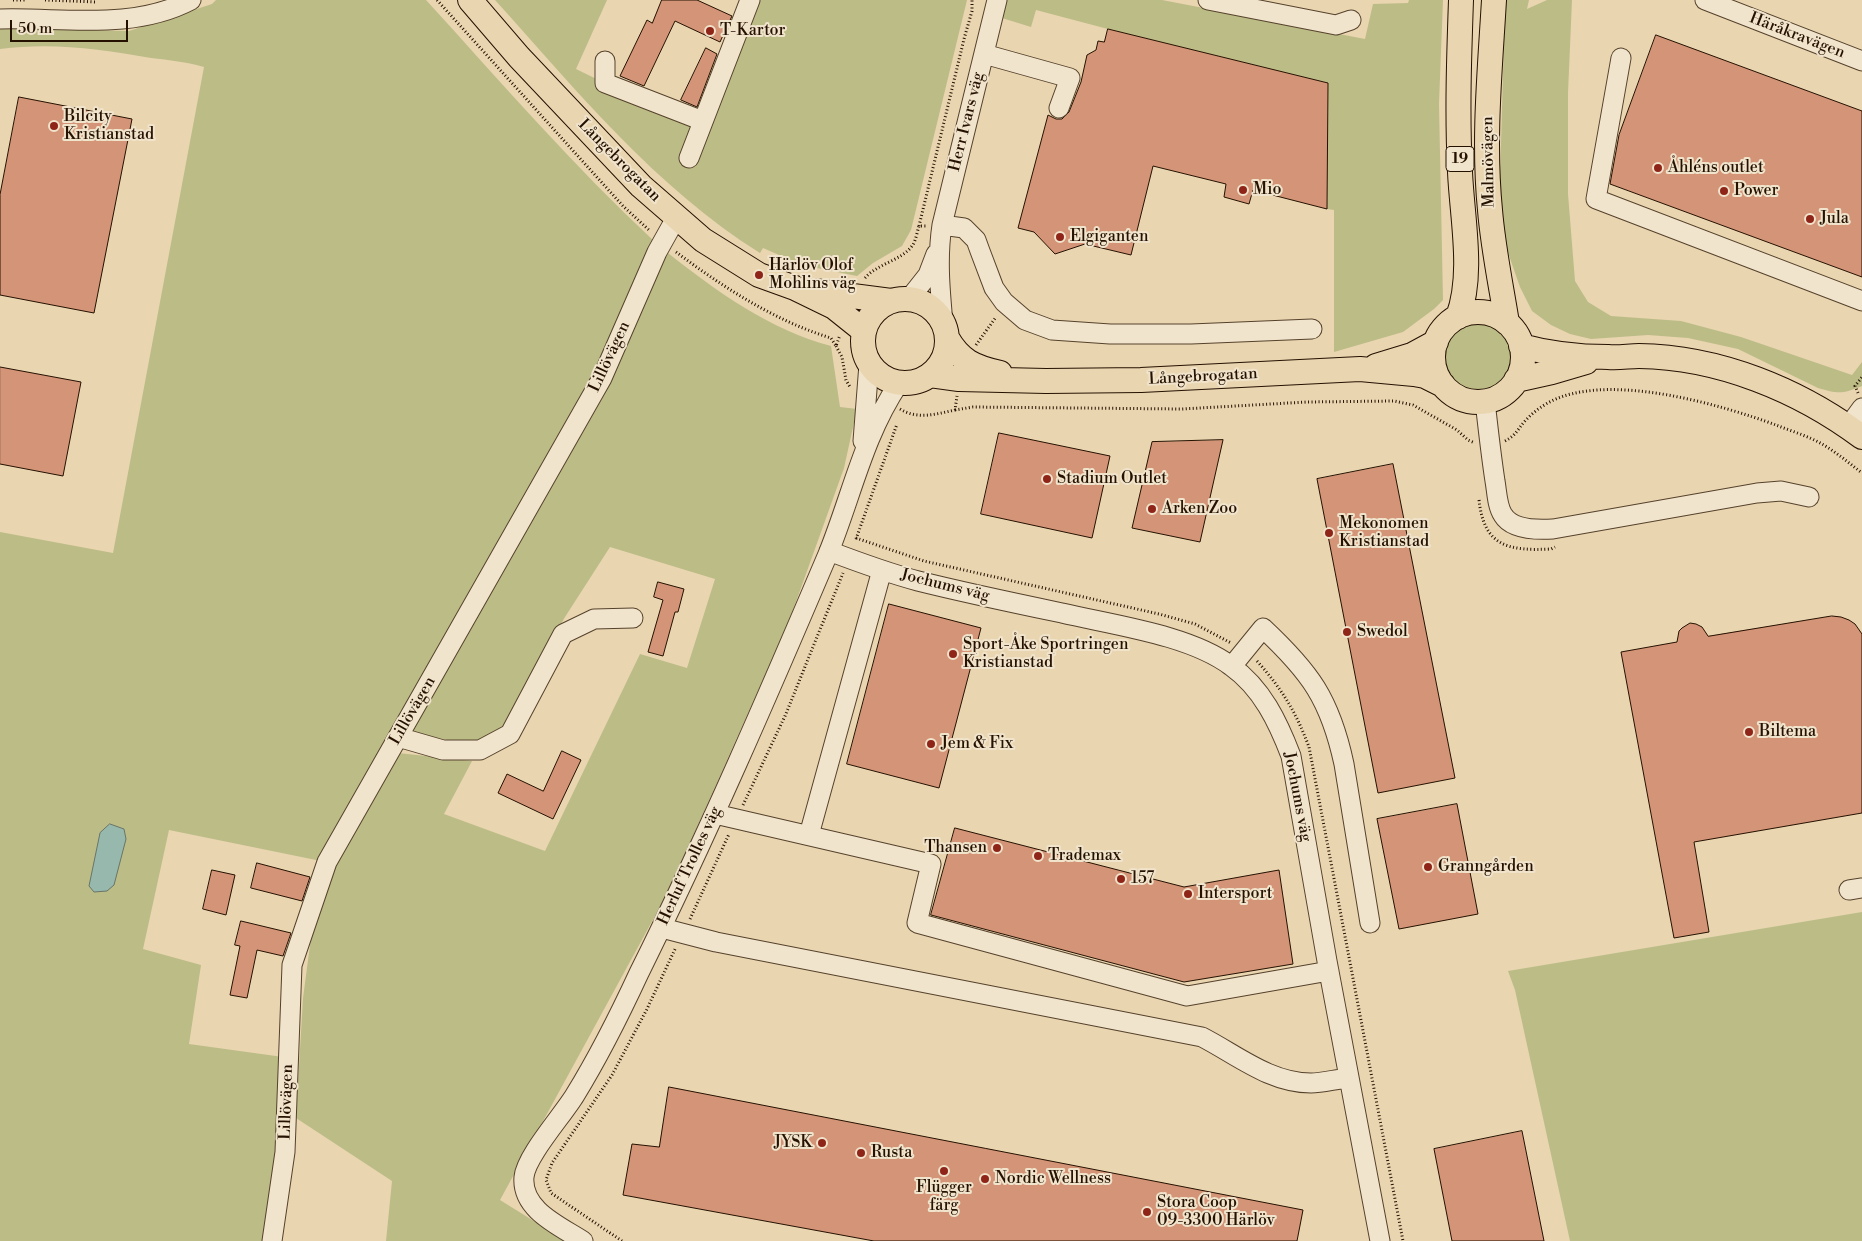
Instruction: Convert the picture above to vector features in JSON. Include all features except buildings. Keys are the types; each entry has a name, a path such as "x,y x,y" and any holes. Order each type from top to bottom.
{"main road":[{"name":"Långebrogatan","path":"470,0 641,186 702,240 730,259 759,275 795,288 834,307 864,332"},
{"name":"Malmövägen","path":"1458,317 1465,294 1466,266 1458,99 1461,0"},
{"name":"Malmövägen","path":"1494,0 1489,83 1489,209 1507,323"},
{"name":"Långebrogatan","path":"795,288 900,300"},
{"path":"900,300 929,307 937,314 945,330 946,348 938,367 930,375 916,382 900,383 880,375 869,364 863,348 867,322 882,306 900,300"},
{"path":"1471,313 1484,313 1496,316 1507,323 1518,337 1522,346 1523,358 1521,370 1516,380 1501,395 1485,401 1470,401 1460,398 1443,385 1437,376 1433,353 1441,332 1449,323 1458,317 1471,313"},
{"name":"Långebrogatan","path":"945,330 955,351 971,363 986,370 1046,381"},
{"name":"Långebrogatan","path":"1360,370 1404,358 1436,342"},
{"path":"1522,346 1563,355 1610,358"},
{"path":"1516,380 1584,362 1610,358 1638,356 1666,358 1701,363 1735,372 1771,385 1857,424"},
{"name":"Långebrogatan","path":"930,375 959,379 1046,381 1142,380 1360,370 1414,374 1425,376 1443,385"}],"street":[{"path":"0,19 99,20 130,18 169,10 191,0"},
{"path":"688,158 750,0"},
{"name":"Herr Ivars väg","path":"900,300 928,275 941,234 997,0"},
{"path":"1208,0 1336,25 1351,20"},
{"name":"Häråkravägen","path":"1705,0 1740,6 1862,61"},
{"path":"984,54 1070,78 1059,108"},
{"path":"1621,58 1596,199 1862,302"},
{"path":"605,61 605,83 703,121"},
{"name":"Lillövägen","path":"272,1241 285,1152 292,965 327,862 602,378 657,252 676,218"},
{"path":"941,234 964,228 976,240 994,288 1004,302 1025,320 1052,330 1110,334 1191,334 1312,329"},
{"name":"Herr Ivars väg","path":"941,234 939,287 945,330"},
{"name":"Herluf Trolles väg","path":"862,454 869,364"},
{"name":"Herluf Trolles väg","path":"584,1241 534,1208 525,1192 524,1177 527,1163 575,1095 620,1013 662,928 715,814 829,551 862,454 876,422 900,383"},
{"path":"1485,401 1498,502 1503,516 1518,526 1536,530 1600,522 1758,493 1781,491 1809,497"},
{"name":"Jochums väg","path":"829,551 919,581 1186,643 1212,654 1232,666 1266,702 1280,726 1291,756 1328,971 1380,1241"},
{"path":"809,835 882,570"},
{"path":"398,737 443,750 480,750 510,734 563,634 594,618 633,618"},
{"path":"1232,666 1263,628 1296,659 1322,697 1336,730 1344,764 1370,923"},
{"path":"715,814 931,864 917,923 1187,996 1328,971"},
{"path":"662,928 740,947 1202,1037 1252,1066 1281,1080 1311,1083 1349,1078"}],"path":[{"path":"45,0 106,2"},
{"path":"920,226 972,11 972,0"},
{"path":"1862,377 1855,386 1856,392 1862,396"},
{"path":"955,410 973,407 1182,409 1307,402 1394,401 1413,405 1457,430 1468,440 1478,444 1504,442 1514,436 1526,420 1542,406 1560,397 1584,391 1615,390 1658,394 1702,402 1744,414 1822,444 1862,473"},
{"path":"622,1241 551,1193 546,1180 548,1172 552,1163 612,1075 648,1009 785,716 849,558 902,410"},
{"path":"856,538 924,561 1195,624 1245,651 1276,682 1289,702 1309,747 1403,1241"}],"green space":[{"path":"216,0 426,0 567,154 656,243 600,365 321,861 169,830 143,949 201,965 189,1044 283,1057 279,1150 267,1241 0,1241 0,532 113,553 204,67 178,61 57,46 0,49 0,28 129,31 212,4"},
{"path":"495,0 607,0 576,69 707,133 759,0 967,0 911,230 902,246 873,263 857,276 802,265 763,248 760,253 686,199 652,168 587,103"},
{"path":"1007,0 1162,0 1365,39 1373,4 1408,3 1409,0 1443,0 1439,104 1443,300 1403,332 1334,352 1334,210 1327,209 1328,83 1036,10 1031,27 1002,18"},
{"path":"1505,0 1529,0 1527,9 1547,0 1572,0 1568,93 1568,194 1575,281 1588,302 1611,316 1681,321 1741,337 1852,375 1862,362 1862,386 1850,391 1836,392 1825,390 1738,349 1688,338 1648,335 1591,339 1570,334 1551,325 1532,311 1520,287 1505,244 1500,181"},
{"path":"668,253 725,295 765,320 808,339 831,346 840,407 857,409 844,468 788,624 668,892 500,1200 566,1241 386,1241 392,1181 296,1118 303,998 312,930 334,868 398,753 472,761 444,814 545,851 640,654 687,668 715,579 610,547 565,617 502,727 479,741 448,740 411,733 603,397 645,292"},
{"path":"1478,322 1491,325 1503,332 1510,344 1513,357 1510,370 1503,382 1491,389 1478,392 1465,389 1453,382 1446,370 1443,357 1446,344 1453,332 1465,325"},
{"path":"1862,912 1862,1241 1570,1241 1515,990 1508,971"}],"water":[{"path":"110,824 124,829 126,839 114,885 107,891 94,892 89,886 100,833"}],"place":[{"name":"T-Kartor","path":"710,31"},
{"name":"Bilcity Kristianstad","path":"54,126"},
{"name":"Åhléns outlet","path":"1658,168"},
{"name":"Mio","path":"1243,190"},
{"name":"Power","path":"1724,191"},
{"name":"Jula","path":"1810,219"},
{"name":"Elgiganten","path":"1060,237"},
{"name":"Härlöv Olof Mohlins väg","path":"759,275"},
{"name":"Stadium Outlet","path":"1047,479"},
{"name":"Arken Zoo","path":"1152,509"},
{"name":"Mekonomen Kristianstad","path":"1329,533"},
{"name":"Swedol","path":"1347,632"},
{"name":"Sport-Åke Sportringen Kristianstad","path":"953,654"},
{"name":"Biltema","path":"1749,732"},
{"name":"Jem & Fix","path":"931,744"},
{"name":"Thansen","path":"997,848"},
{"name":"Trademax","path":"1038,856"},
{"name":"Granngården","path":"1428,867"},
{"name":"157","path":"1121,879"},
{"name":"Intersport","path":"1188,894"},
{"name":"JYSK","path":"822,1143"},
{"name":"Rusta","path":"861,1153"},
{"name":"Flügger färg","path":"944,1171"},
{"name":"Nordic Wellness","path":"985,1179"},
{"name":"Stora Coop 09-3300 Härlöv","path":"1147,1212"}]}
